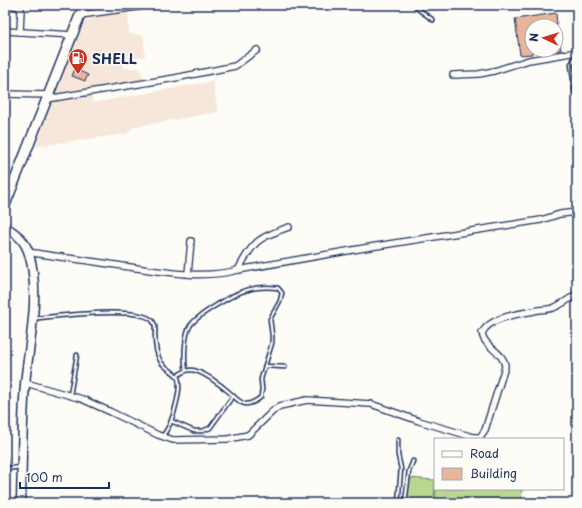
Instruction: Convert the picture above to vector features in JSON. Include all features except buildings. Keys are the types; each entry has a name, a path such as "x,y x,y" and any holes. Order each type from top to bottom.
{"main road":[{"path":"5,205 84,5"},
{"path":"5,228 20,238 28,252 33,277 32,318 22,424 21,503"}],"street":[{"path":"7,5 16,6 21,9 20,32"},
{"path":"80,15 152,5"},
{"path":"5,31 73,36"},
{"path":"5,94 48,97 175,78 235,66 257,50"},
{"path":"453,75 479,74 529,60 577,54"},
{"path":"28,252 152,270 188,274 211,274 541,220 560,214 577,212"},
{"path":"238,270 250,248 258,241 270,234 288,227"},
{"path":"188,274 191,241"},
{"path":"26,383 70,395 111,412 162,437 173,440 204,438 228,439 248,435 269,414 280,406 307,400 371,404 465,435 480,437 485,430 505,367 504,360 484,341 482,333 484,330 487,326 497,320 535,310 551,308 577,294"}],"lane":[{"path":"414,5 418,10 433,20"},
{"path":"577,54 576,59 571,64 577,98"},
{"path":"177,376 190,370 198,371 225,389 241,403 249,404 261,398 261,379 272,343 270,319 280,301 282,293 278,288 267,287 247,290 207,310 189,326 184,356 186,371"},
{"path":"32,318 115,312 135,314 151,319 156,328 156,348 159,358 163,365 177,376 179,382 176,407 171,421 162,437"},
{"path":"70,395 77,355"},
{"path":"265,366 285,367"},
{"path":"171,421 194,431 202,431 210,428 233,396"},
{"path":"398,440 398,455 401,468 398,503"},
{"path":"5,457 6,469 22,467"},
{"path":"405,503 409,471 413,461"}],"shaded area":[{"path":"128,10 129,33 144,36 145,56 121,59 124,68 139,68 146,82 51,96 84,16"},
{"path":"213,81 218,112 133,127 127,134 36,146 52,102 92,96 92,103"}],"green space":[{"path":"410,478 434,480 434,503 407,503"},
{"path":"436,490 522,490 521,503 435,503"}],"place":[{"name":"SHELL","path":"78,75"}]}
